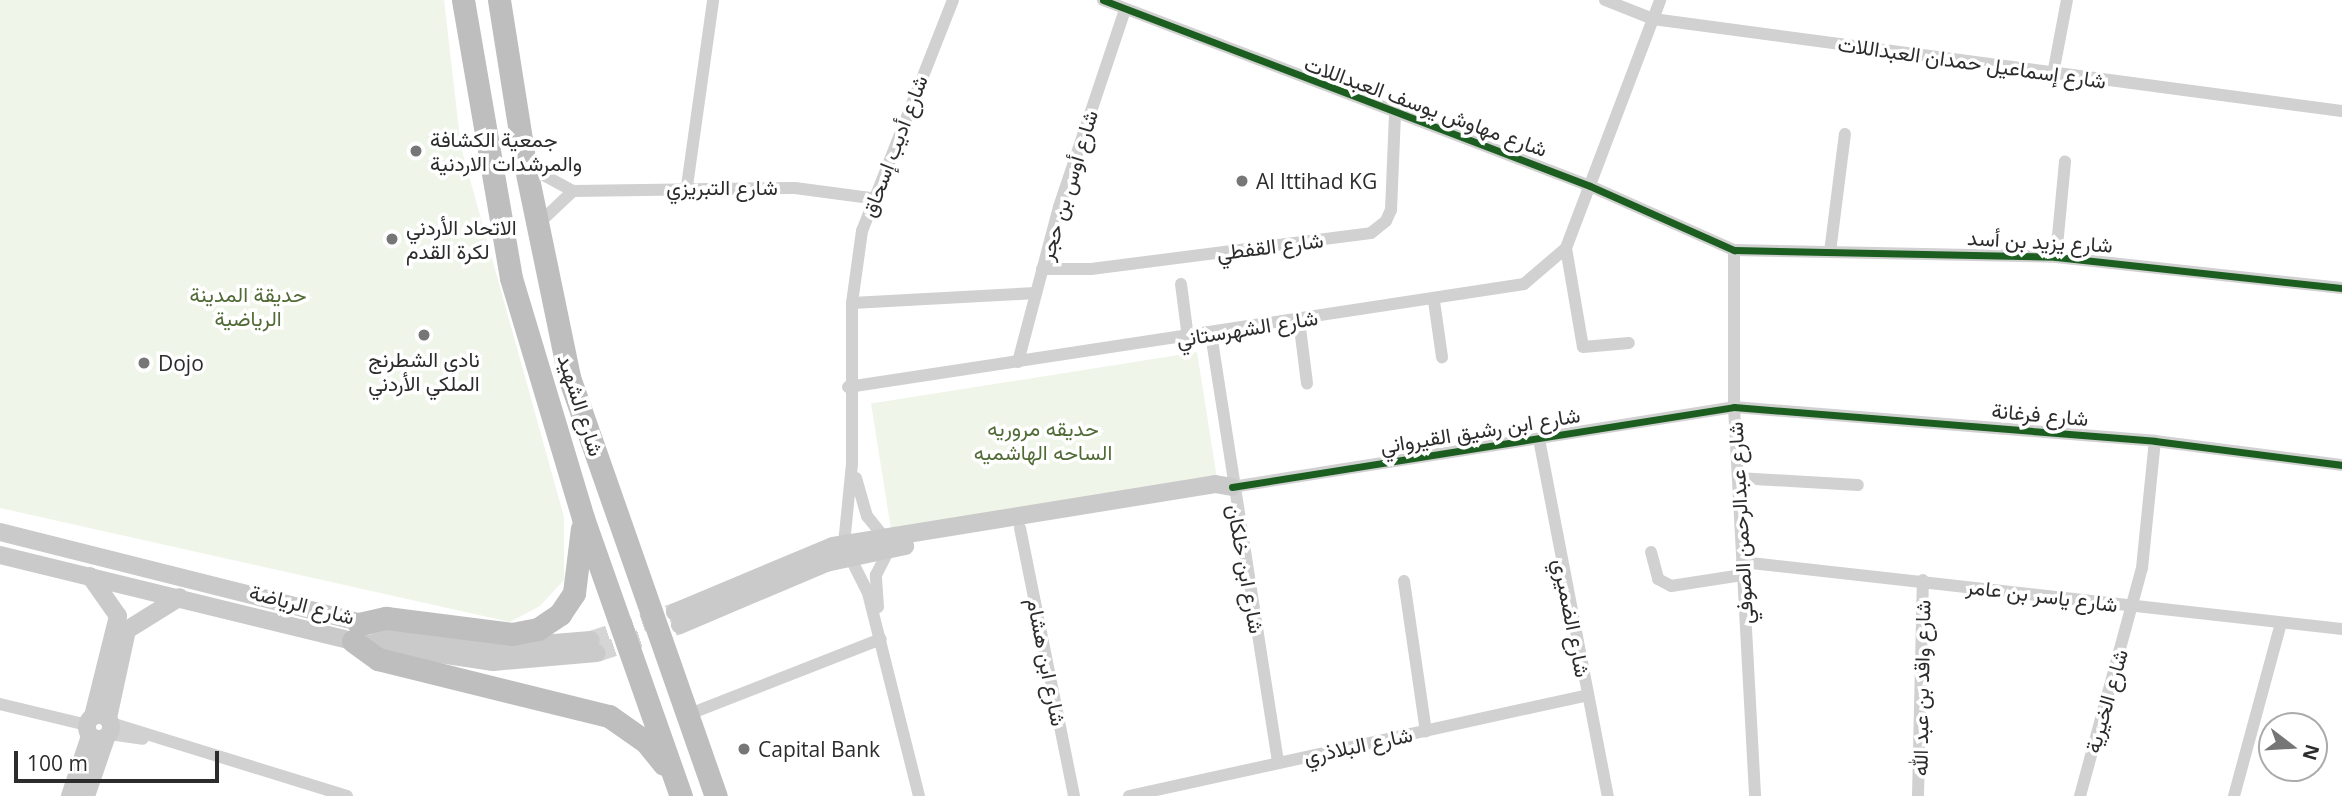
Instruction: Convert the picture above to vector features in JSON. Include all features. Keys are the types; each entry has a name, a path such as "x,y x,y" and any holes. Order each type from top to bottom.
{"highway":[{"name":"شارع الشهيد","path":"463,0 498,225 583,518 677,787"},
{"name":"شارع الشهيد","path":"499,0 525,164 569,377 716,796"},
{"path":"583,518 574,593 559,614 538,629 512,634 386,618 356,632 378,659 608,716 646,743 677,787"}],"main road":[{"name":"شارع ابن رشيق القيرواني","path":"887,543 1214,484 1232,487"},
{"name":"شارع ابن رشيق القيرواني","path":"887,543 1020,528 1232,487"},
{"name":"شارع الرياضة","path":"0,533 111,556 356,632"},
{"path":"678,619 847,550 887,543"},
{"name":"شارع الرياضة","path":"0,555 180,597 493,662 594,647"},
{"path":"86,796 118,615 90,576"},
{"path":"70,796 100,727 127,630 180,597"}],"street":[{"path":"687,186 713,0"},
{"name":"شارع أديب إسحاق","path":"919,796 881,639 847,550 852,464 848,387 852,303 870,198 953,0"},
{"name":"شارع مهاوش يوسف العبداللات","path":"1103,0 1395,115 1590,186 1734,250"},
{"name":"شارع إسماعيل حمدان العبداللات","path":"1605,0 1653,19 2342,111"},
{"name":"شارع الشهرستاني","path":"848,387 1434,301 1524,284 1566,248 1660,0"},
{"path":"2053,74 2067,0"},
{"name":"شارع أوس بن حجر","path":"1018,362 1042,269 1125,10"},
{"name":"شارع القفطي","path":"1042,269 1091,269 1371,233 1387,222 1391,210 1395,115"},
{"path":"1830,252 1845,134"},
{"path":"2056,257 2065,161"},
{"path":"525,164 573,191 537,226"},
{"name":"شارع التبريزي","path":"573,191 687,186 821,189 870,198"},
{"path":"1566,248 1583,347 1629,343"},
{"name":"شارع يزيد بن أسد","path":"1734,250 2056,257 2342,288"},
{"name":"شارع عبدالرحمن الصوفي","path":"1734,250 1734,407 1755,796"},
{"path":"1181,284 1188,338"},
{"path":"852,303 1035,293"},
{"path":"1434,301 1441,357"},
{"path":"1299,320 1307,383"},
{"name":"شارع ابن خلكان","path":"1211,334 1232,487 1278,761"},
{"name":"شارع ابن رشيق القيرواني","path":"1232,487 1734,407"},
{"name":"شارع فرغانة","path":"1734,407 2155,441 2342,465"},
{"name":"شارع الضميري","path":"1539,439 1608,796"},
{"name":"شارع الخيرية","path":"2080,796 2133,607 2155,441"},
{"name":"شارع أديب إسحاق","path":"852,464 867,516 887,543 876,575 881,639"},
{"path":"1738,478 1858,485"},
{"name":"شارع ابن هشام","path":"1020,528 1074,796"},
{"name":"شارع ياسر بن عامر","path":"1651,552 1658,579 1671,586 1742,568 1923,580 2133,607 2342,629"},
{"path":"1404,580 1426,730"},
{"name":"شارع واقد بن عبد الله","path":"1918,796 1923,580"},
{"path":"2234,796 2281,623"},
{"path":"687,715 881,639"},
{"name":"شارع البلاذري","path":"1129,796 1587,695"},
{"path":"0,704 161,741 348,796"}],"green space":[{"name":"حديقة المدينة الرياضية","path":"0,0 444,0 461,147 564,517 564,580 540,606 510,622 0,508"},
{"name":"حديقه مروريه الساحه الهاشميه","path":"1197,352 1217,478 891,530 871,404"}],"tunnel":[{"path":"591,640 675,612"},
{"path":"597,653 680,625"}],"cycle path":[{"path":"1103,0 1590,186 1734,250 2056,257 2342,288"},
{"path":"1232,487 1734,407 2155,441 2342,465"}],"place":[{"name":"جمعية الكشافة والمرشدات الاردنية","path":"416,151"},
{"name":"Al Ittihad KG","path":"1242,181"},
{"name":"الاتحاد الأردني لكرة القدم","path":"392,239"},
{"name":"نادي الشطرنج الملكي الأردني","path":"424,335"},
{"name":"Dojo","path":"144,363"},
{"name":"Capital Bank","path":"744,749"}]}
